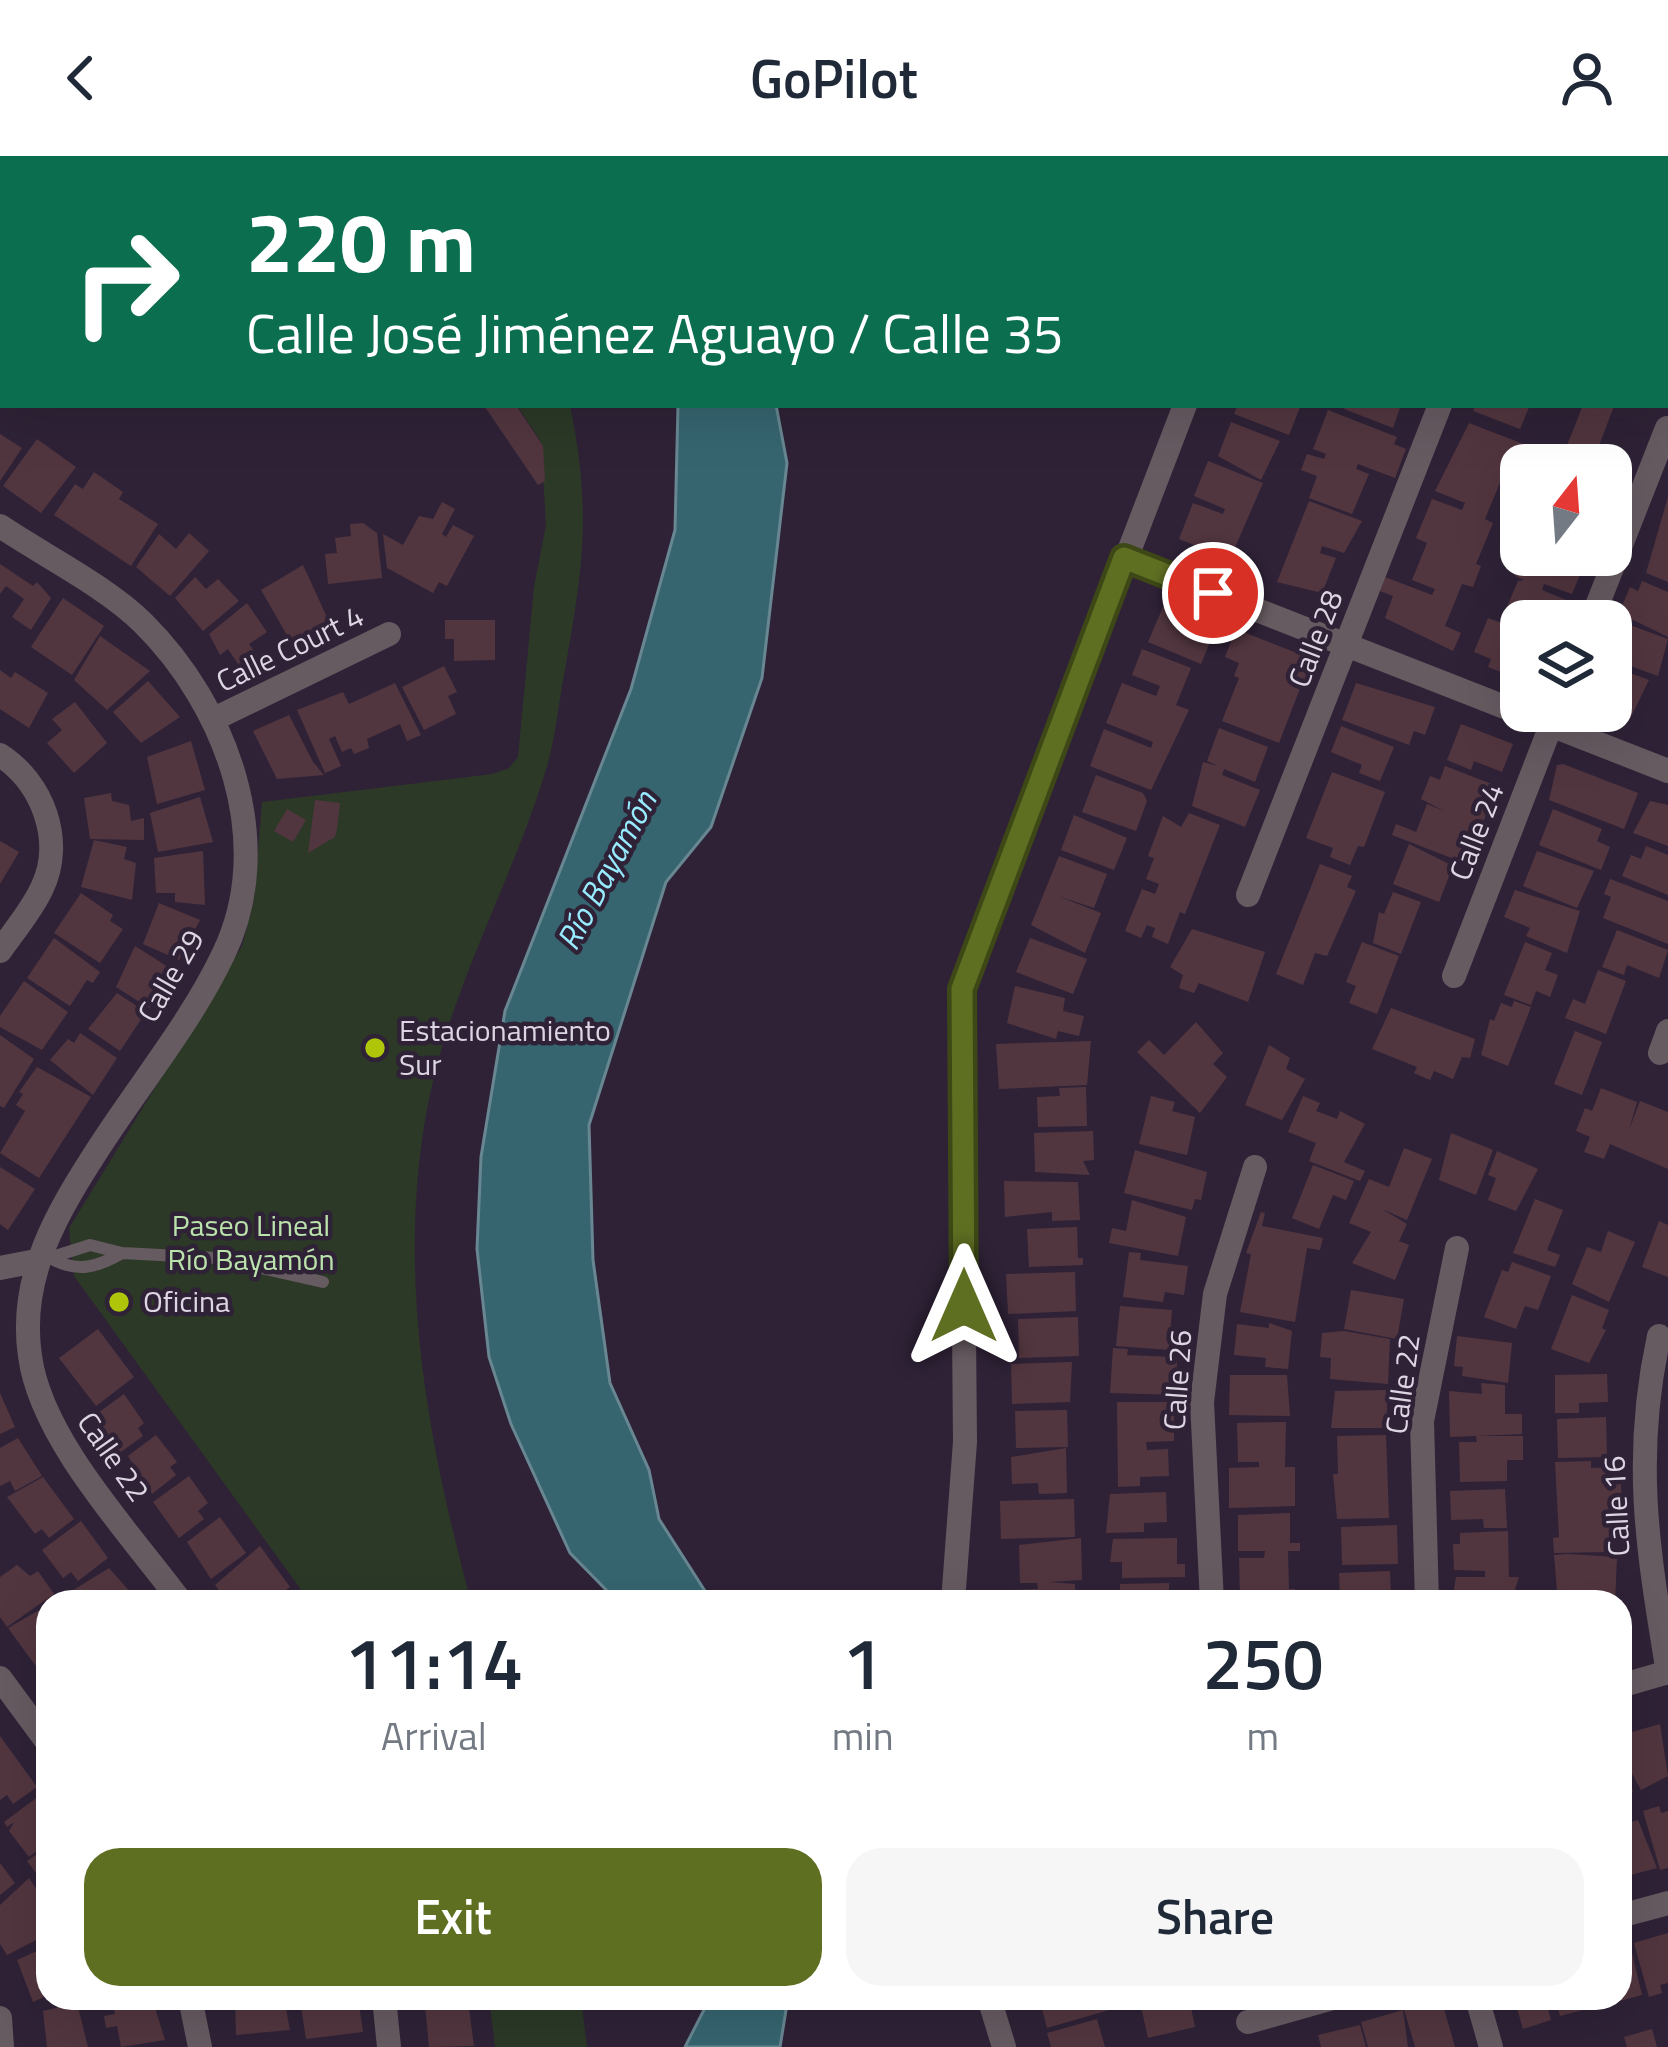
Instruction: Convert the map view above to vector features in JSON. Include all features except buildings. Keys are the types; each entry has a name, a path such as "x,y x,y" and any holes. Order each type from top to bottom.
{"street":[{"path":"954,1590 965,1442 962,989 1184,408"},
{"name":"Calle 28","path":"1248,895 1439,408"},
{"path":"1600,600 1667,428"},
{"path":"0,526 142,621 217,718"},
{"path":"1124,558 1500,699"},
{"name":"Calle Court 4","path":"217,718 389,634"},
{"name":"Calle 29","path":"82,1174 224,953 242,890 244,831 242,805 217,718"},
{"name":"Calle 24","path":"1454,976 1549,732"},
{"path":"1585,732 1668,770"},
{"path":"0,755 20,768 52,822 44,885 0,951"},
{"name":"Calle 26","path":"1211,1590 1202,1402 1215,1294 1255,1167"},
{"name":"Calle 22","path":"82,1174 44,1260 29,1357 55,1429 172,1590"},
{"name":"Calle 22","path":"1426,1590 1422,1421 1457,1248"},
{"path":"0,1268 44,1260"},
{"name":"Calle 16","path":"1659,1336 1643,1407 1644,1523 1668,1672"},
{"path":"1632,1682 1668,1672"},
{"path":"0,1678 36,1727"},
{"path":"1632,1913 1668,1903"},
{"path":"192,2010 200,2047"},
{"path":"385,2010 389,2047"},
{"path":"993,2010 1004,2047"},
{"path":"1248,2022 1291,2010"},
{"path":"1480,2010 1491,2047"},
{"path":"0,2018 2,2047"}],"lane":[{"path":"44,1260 89,1245 122,1253 217,1258 323,1282"},
{"path":"44,1260 77,1269 122,1253"}],"green space":[{"name":"Paseo Lineal Río Bayamón","path":"519,408 571,408 581,478 582,540 556,724 531,814 452,1015 429,1099 419,1162 415,1226 421,1352 441,1478 468,1590 301,1590 74,1276 69,1228 242,946 254,900 262,802 493,774 509,768 518,757 534,587 546,525 541,442"},
{"path":"490,2010 582,2010 587,2047 495,2047"}],"water":[{"name":"Río Bayamón","path":"678,408 777,408 787,463 762,678 711,827 666,882 589,1125 593,1260 610,1383 649,1470 659,1519 704,1590 606,1590 570,1553 511,1424 489,1357 477,1249 481,1157 505,1011 631,689 675,530"},
{"path":"704,2010 786,2010 780,2047 685,2047"}],"place":[{"name":"Estacionamiento Sur","path":"375,1048"},
{"name":"Oficina","path":"119,1302"}],"route":[{"path":"964,1306 962,989 1124,558 1213,593"}]}
